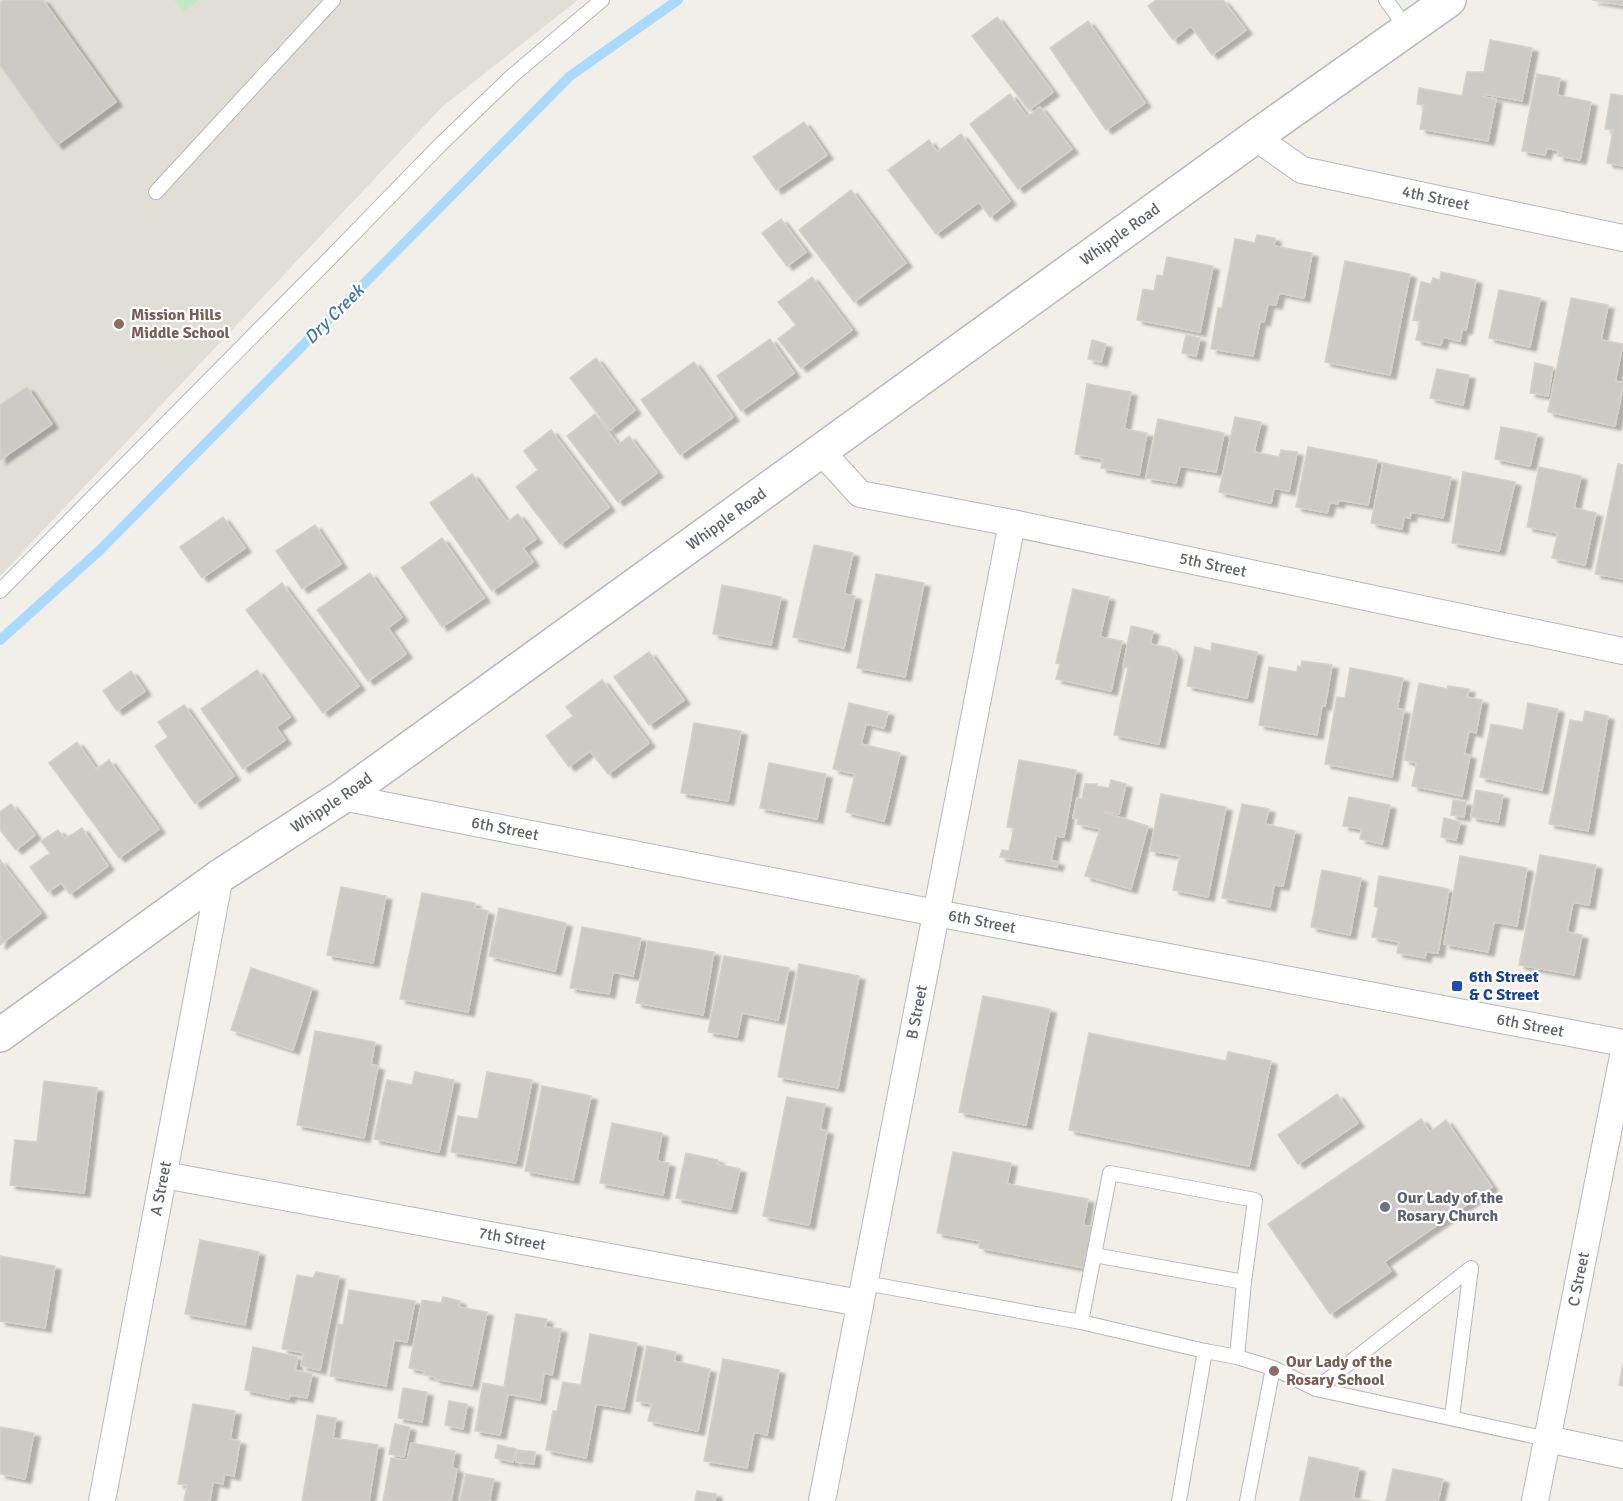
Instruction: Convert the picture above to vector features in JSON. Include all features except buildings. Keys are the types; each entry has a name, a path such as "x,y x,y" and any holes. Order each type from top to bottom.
{"main road":[{"name":"Whipple Road","path":"0,1035 220,876 342,797 1255,137 1449,0"}],"street":[{"name":"4th Street","path":"1255,137 1302,170 1623,238"},
{"name":"5th Street","path":"821,450 861,494 1623,651"},
{"name":"B Street","path":"822,1501 1012,524"},
{"name":"6th Street","path":"342,797 936,913 1623,1043"},
{"name":"A Street","path":"102,1501 220,876"},
{"name":"C Street","path":"1535,1501 1623,1056"},
{"name":"7th Street","path":"164,1175 863,1293"},
{"path":"1547,1439 1623,1455"}],"lane":[{"path":"156,192 333,0"},
{"path":"0,591 440,145 512,76 602,0"},
{"path":"1386,0 1408,30"},
{"path":"1081,1322 1110,1173 1255,1200 1237,1357"},
{"path":"1094,1255 1244,1282"},
{"path":"1317,1389 1471,1268 1452,1418"},
{"path":"863,1293 1081,1322 1237,1357 1273,1368 1317,1389 1547,1439"},
{"path":"1179,1501 1205,1351"},
{"path":"1247,1501 1273,1368"}],"shaded area":[{"name":"Mission Hills Middle School","path":"0,0 578,0 443,106 0,576"}],"green space":[{"path":"174,0 199,0 183,12"}],"waterway":[{"name":"Dry Creek","path":"0,640 99,551 570,76 678,0"}],"place":[{"name":"Mission Hills Middle School","path":"119,324"},
{"name":"6th Street & C Street","path":"1457,986"},
{"name":"Our Lady of the Rosary Church","path":"1385,1207"},
{"name":"Our Lady of the Rosary School","path":"1274,1371"}]}
